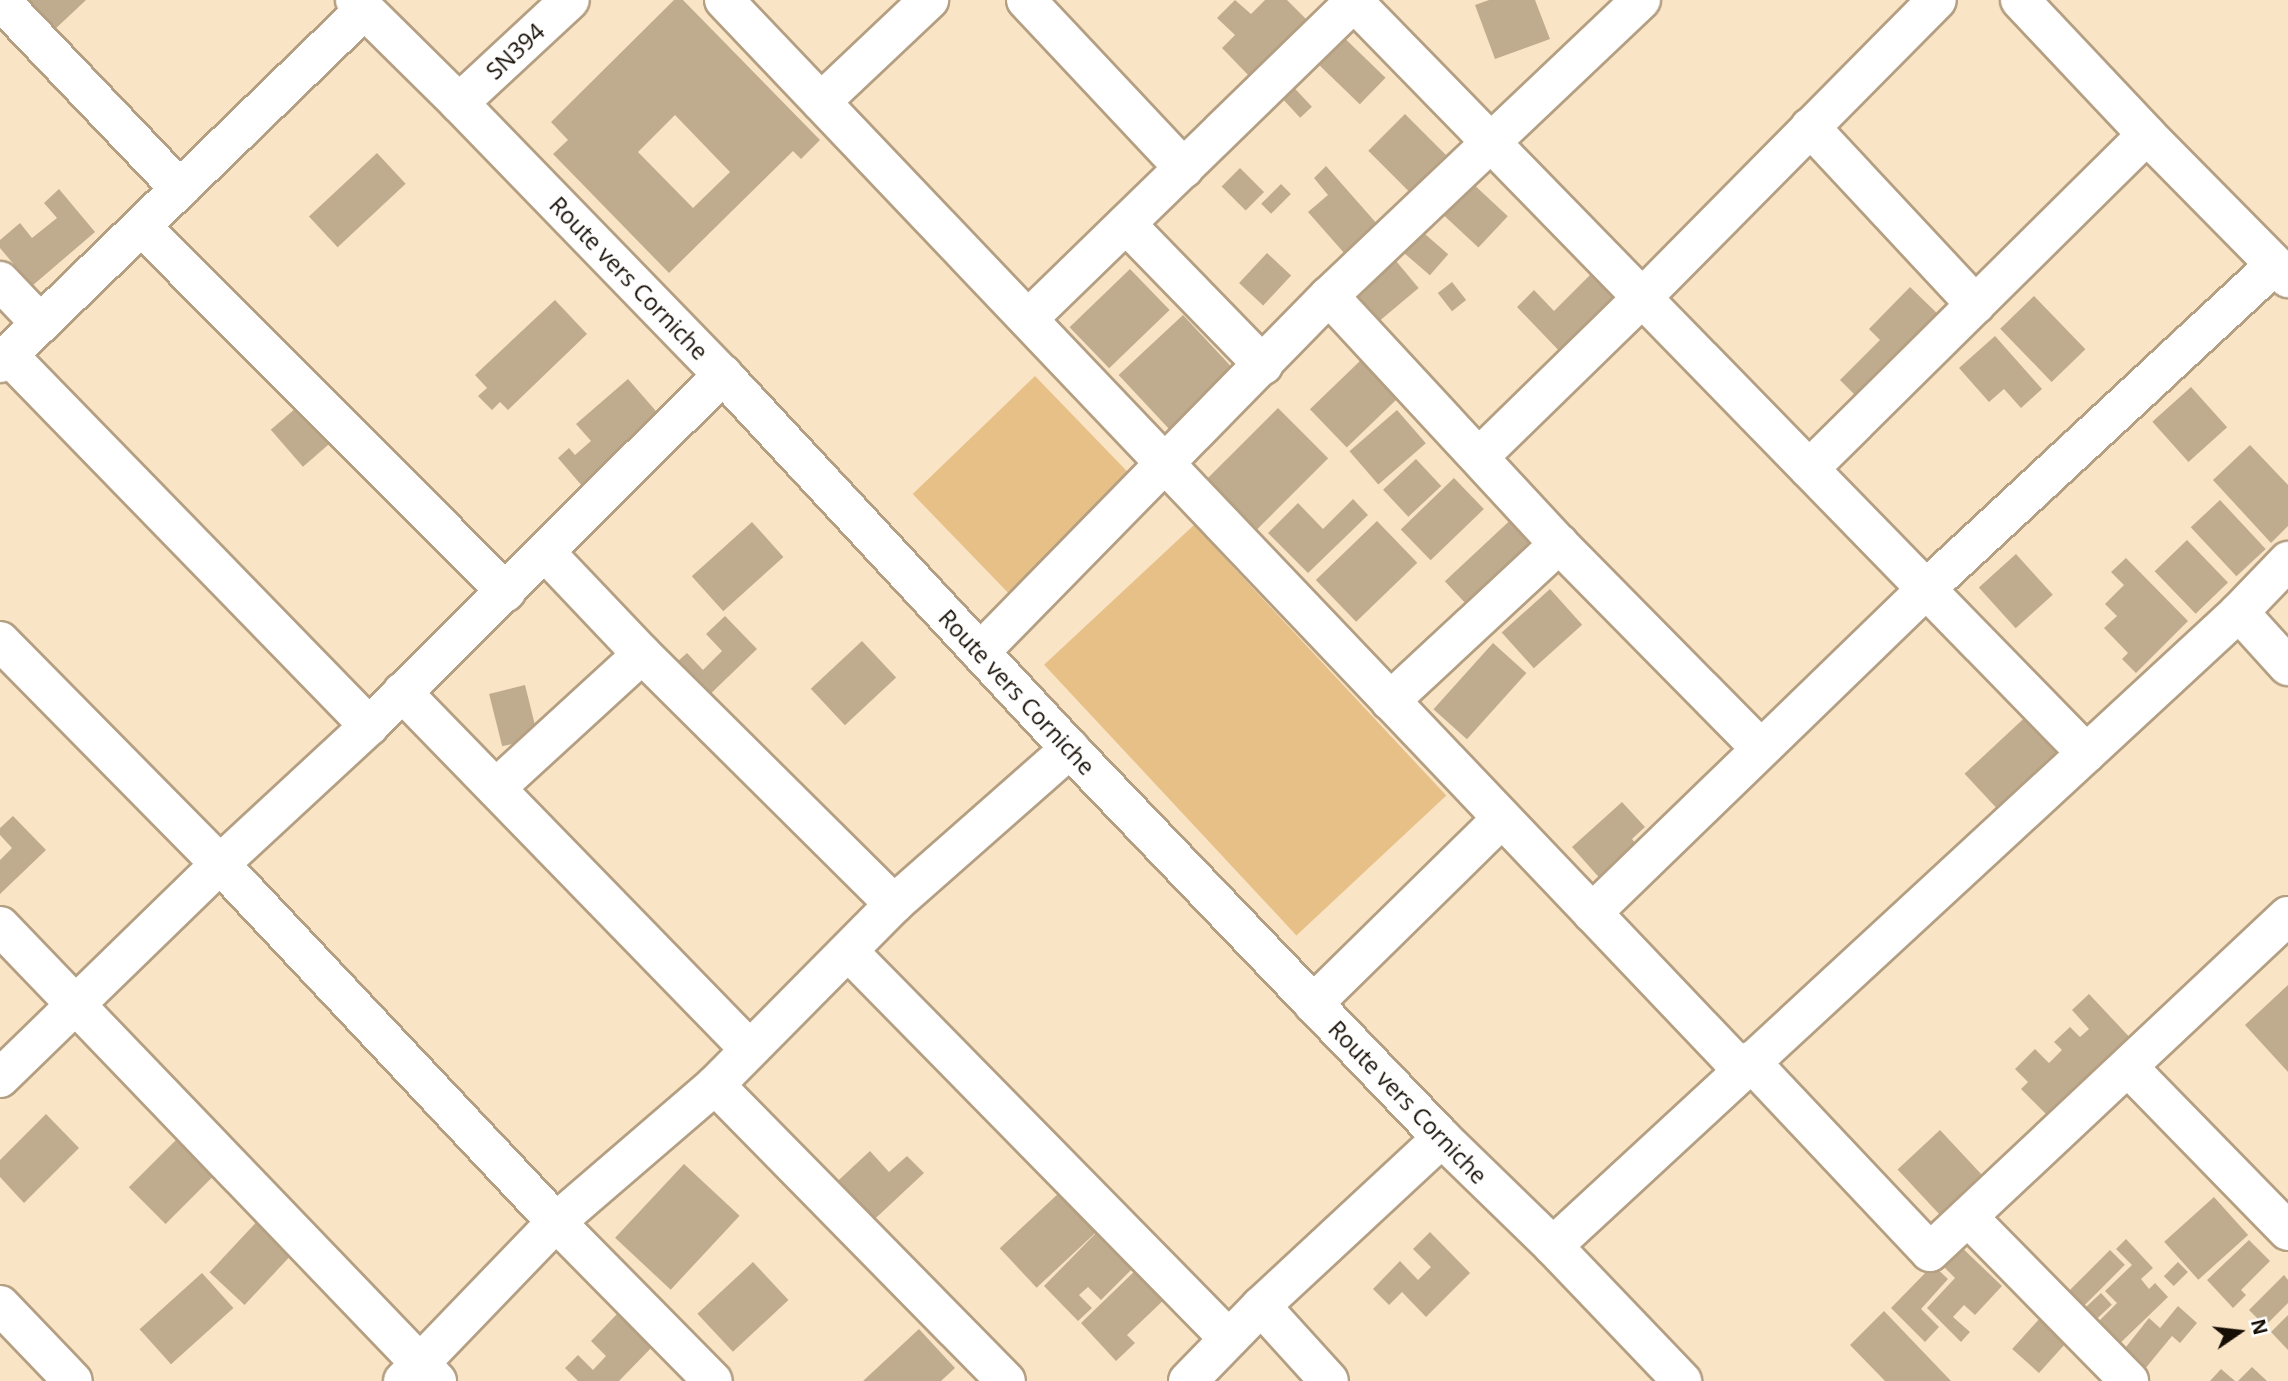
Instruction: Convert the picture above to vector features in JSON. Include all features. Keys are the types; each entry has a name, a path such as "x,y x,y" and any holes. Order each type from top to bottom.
{"street":[{"path":"0,0 180,188"},
{"name":"SN394","path":"459,103 570,0"},
{"path":"724,0 1592,914 1930,1252 2288,916"},
{"path":"821,102 929,0"},
{"path":"1026,0 1184,168"},
{"path":"1480,456 1642,298 1937,0"},
{"path":"1028,319 1354,1 2086,753"},
{"path":"980,652 1329,296 1639,1"},
{"name":"Route vers Corniche","path":"360,5 723,375 1070,749 1313,1004 1442,1139 1553,1246 1682,1381"},
{"path":"360,5 180,188 4,359 369,726"},
{"path":"1592,914 1926,589 2282,272 2147,135 2036,5"},
{"path":"1811,127 1976,305"},
{"path":"1809,469 2147,135"},
{"path":"1126,224 1263,365"},
{"path":"141,226 506,592"},
{"path":"0,281 41,324"},
{"path":"1329,296 1559,544 1760,748"},
{"path":"0,1078 220,864 369,726 723,375"},
{"path":"1390,701 1559,544"},
{"path":"546,553 642,654 894,904"},
{"path":"1553,1246 1745,1065 2239,612 2288,561"},
{"path":"2239,612 2288,666"},
{"path":"0,641 220,864 556,1223 713,1381"},
{"path":"496,788 642,654"},
{"path":"402,692 749,1049"},
{"path":"0,926 420,1376 556,1223 715,1085 894,904 1070,749"},
{"path":"1313,1004 1502,818"},
{"path":"849,952 1229,1339"},
{"path":"2128,1067 2281,1210"},
{"path":"715,1085 1006,1381"},
{"path":"1188,1381 1261,1306 1442,1139"},
{"path":"1968,1216 2129,1381"},
{"path":"0,1305 73,1381"},
{"path":"1261,1306 1329,1381"}],"shaded area":[{"path":"1035,376 1132,476 1009,594 913,494"},
{"path":"1194,525 1446,796 1296,935 1044,665"}],"building":[{"path":"24,0 86,0 53,31"},
{"path":"674,0 683,0 820,140 801,159 793,151 669,273 553,154 568,140 551,122","holes":["675,115 730,172 693,208 638,152"]},
{"path":"1235,0 1251,14 1265,0 1287,0 1309,22 1252,79 1222,48 1235,35 1217,18"},
{"path":"1489,0 1535,0 1550,39 1495,59 1475,5"},
{"path":"1333,27 1386,78 1360,104 1307,54"},
{"path":"1286,79 1312,107 1300,118 1274,90"},
{"path":"1405,114 1446,155 1409,192 1368,151"},
{"path":"377,153 406,184 338,247 309,216"},
{"path":"1326,166 1378,225 1345,254 1308,212 1328,195 1314,178"},
{"path":"1240,168 1264,192 1246,210 1222,186"},
{"path":"1469,180 1508,216 1478,248 1440,211"},
{"path":"1281,184 1291,194 1271,214 1261,204"},
{"path":"59,189 95,232 32,286 0,248 0,240 20,223 32,238 57,218 44,203"},
{"path":"1418,228 1448,254 1430,275 1400,249"},
{"path":"1267,253 1291,276 1263,305 1239,283"},
{"path":"1391,255 1419,288 1372,327 1344,294"},
{"path":"1130,269 1170,310 1109,368 1070,327"},
{"path":"1591,274 1621,304 1565,357 1517,307 1534,290 1554,311"},
{"path":"1452,282 1466,300 1452,311 1438,293"},
{"path":"1910,287 1943,319 1862,402 1840,380 1880,340 1869,329"},
{"path":"2034,296 2085,349 2052,382 2000,329"},
{"path":"555,300 587,334 508,410 500,402 492,410 478,396 487,388 475,375"},
{"path":"1183,315 1243,379 1179,439 1119,375"},
{"path":"1995,336 2042,389 2021,408 2004,389 1989,402 1959,368"},
{"path":"1361,360 1398,398 1347,447 1310,409"},
{"path":"628,379 662,418 583,487 558,458 569,448 575,455 591,441 576,424"},
{"path":"2191,387 2227,427 2188,462 2152,422"},
{"path":"304,401 336,438 303,467 271,430"},
{"path":"1278,408 1328,458 1255,532 1204,482"},
{"path":"1397,410 1426,443 1378,485 1349,451"},
{"path":"2250,445 2288,485 2288,526 2271,543 2213,480"},
{"path":"1416,459 1441,486 1408,517 1383,490"},
{"path":"1454,478 1484,509 1431,560 1401,529"},
{"path":"1353,499 1368,515 1308,573 1268,533 1298,503 1323,529"},
{"path":"2220,500 2266,549 2236,576 2191,527"},
{"path":"1518,513 1546,543 1473,611 1445,581"},
{"path":"1377,521 1417,563 1356,622 1316,580"},
{"path":"752,522 783,557 723,611 692,576"},
{"path":"2187,540 2228,582 2196,614 2155,571"},
{"path":"2016,554 2053,595 2016,628 1979,587"},
{"path":"2126,558 2188,621 2136,673 2122,659 2128,653 2104,628 2117,616 2105,604 2124,585 2111,572"},
{"path":"1550,589 1582,625 1534,668 1502,632"},
{"path":"725,616 757,649 701,703 668,670 687,653 703,670 722,651 706,634"},
{"path":"862,641 896,678 845,725 811,689"},
{"path":"1493,643 1526,673 1467,739 1433,709"},
{"path":"525,685 538,737 502,746 489,694"},
{"path":"2034,709 2069,747 2000,812 1965,774"},
{"path":"1622,802 1645,827 1632,839 1641,850 1604,883 1572,847"},
{"path":"13,816 46,850 0,894 0,860 12,848 0,835 0,828"},
{"path":"2288,985 2288,1072 2245,1025"},
{"path":"2089,994 2136,1044 2054,1122 2021,1089 2028,1082 2015,1069 2035,1049 2049,1063 2062,1050 2054,1042 2070,1027 2080,1037 2089,1029 2072,1010"},
{"path":"46,1114 79,1148 24,1203 0,1177 0,1160"},
{"path":"1940,1130 1984,1178 1942,1217 1898,1170"},
{"path":"179,1137 216,1174 166,1224 129,1187"},
{"path":"870,1151 889,1172 907,1156 924,1173 864,1229 828,1190"},
{"path":"684,1164 740,1216 671,1290 615,1238"},
{"path":"1059,1193 1096,1232 1037,1288 1000,1248"},
{"path":"2214,1197 2248,1235 2198,1280 2164,1242"},
{"path":"262,1216 297,1249 245,1305 209,1272"},
{"path":"1102,1227 1137,1264 1101,1300 1088,1287 1079,1295 1092,1308 1078,1321 1044,1286"},
{"path":"1430,1232 1470,1273 1426,1317 1402,1292 1389,1305 1373,1289 1400,1261 1418,1280 1431,1267 1413,1249"},
{"path":"2126,1239 2153,1268 2141,1279 2149,1289 2155,1283 2168,1297 2114,1349 2093,1327 2117,1303 2105,1291 2132,1265 2116,1249"},
{"path":"2249,1240 2270,1261 2241,1290 2246,1295 2233,1308 2207,1280"},
{"path":"1956,1242 2002,1286 1975,1315 1964,1305 1953,1317 1970,1332 1961,1342 1927,1308 1955,1278 1938,1261"},
{"path":"2110,1250 2125,1265 2081,1309 2066,1294"},
{"path":"753,1262 788,1300 733,1352 697,1314"},
{"path":"2178,1262 2188,1272 2174,1286 2164,1276"},
{"path":"1933,1265 1948,1279 1921,1309 1939,1327 1925,1342 1891,1308"},
{"path":"1140,1266 1168,1296 1127,1335 1135,1343 1116,1361 1081,1323"},
{"path":"202,1273 233,1308 171,1364 140,1329"},
{"path":"2284,1275 2288,1280 2288,1303 2265,1326 2249,1310"},
{"path":"2101,1293 2112,1305 2094,1322 2083,1310"},
{"path":"2178,1306 2197,1323 2180,1343 2172,1336 2144,1370 2122,1352 2149,1318 2160,1328"},
{"path":"1884,1311 1951,1381 1885,1381 1850,1345"},
{"path":"619,1312 654,1345 619,1381 578,1381 565,1368 578,1355 593,1370 606,1356 591,1341"},
{"path":"2288,1315 2288,1350 2271,1332"},
{"path":"2041,1317 2068,1341 2039,1373 2012,1349"},
{"path":"919,1329 955,1368 941,1381 863,1381"},
{"path":"2252,1367 2267,1381 2238,1381"},
{"path":"2221,1369 2235,1381 2210,1381"}]}
